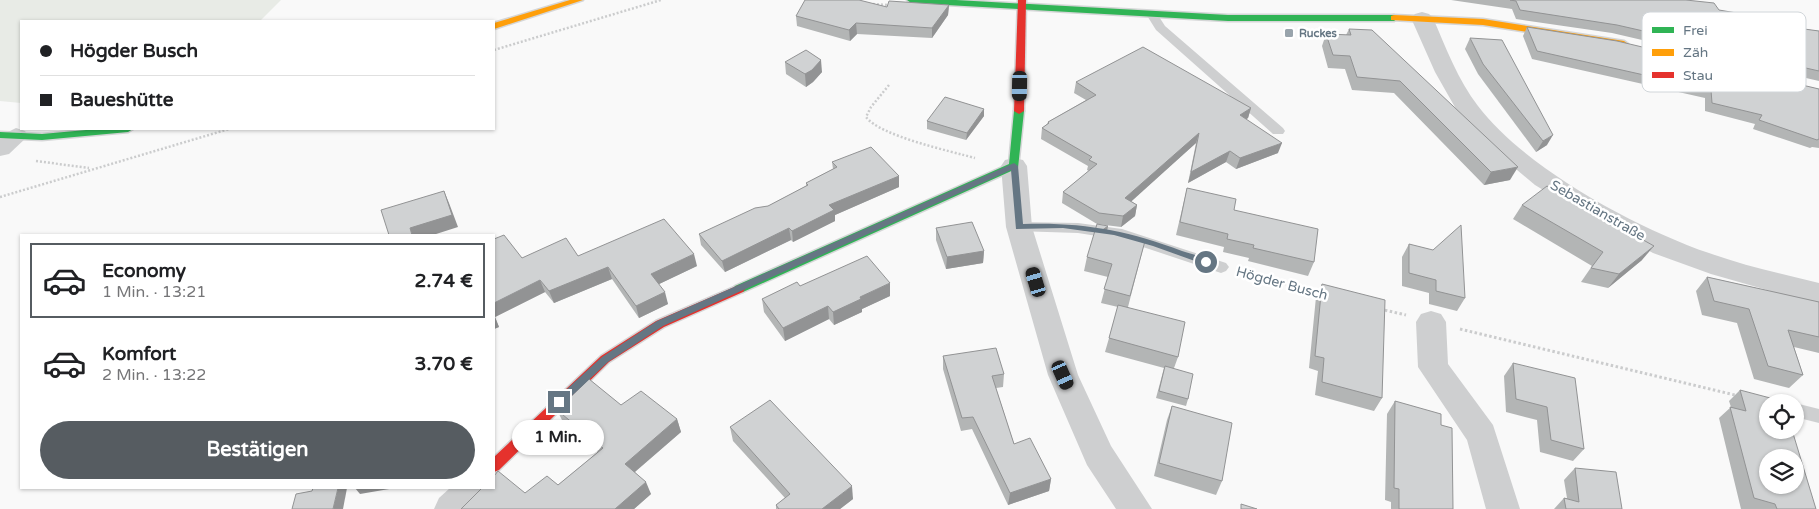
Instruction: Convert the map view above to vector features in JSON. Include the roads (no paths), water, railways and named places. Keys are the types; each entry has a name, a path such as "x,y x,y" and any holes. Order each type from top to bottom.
{"main road":[{"path":"495,26 579,0"},
{"path":"910,0 1022,3 1152,14 1264,18 1422,18 1483,22 1539,29 1635,46"},
{"path":"495,465 605,359 660,324 1008,168 1019,109 1022,3"},
{"path":"9,132 42,136 116,130"}],"street":[{"name":"Sebastianstraße","path":"1422,18 1456,91 1477,121 1536,174 1575,200 1662,246 1738,272 1819,294"},
{"path":"1008,168 1019,227 1063,375 1099,455 1134,509"},
{"path":"1432,322 1433,368 1482,435 1503,509"},
{"path":"451,509 471,489"}],"lane":[{"path":"1152,14 1160,28 1278,131"},
{"name":"Högder Busch","path":"1019,227 1063,226 1114,232 1221,267"},
{"path":"1804,412 1819,416"}],"place":[{"name":"Ruckes","path":"1289,33"}]}
